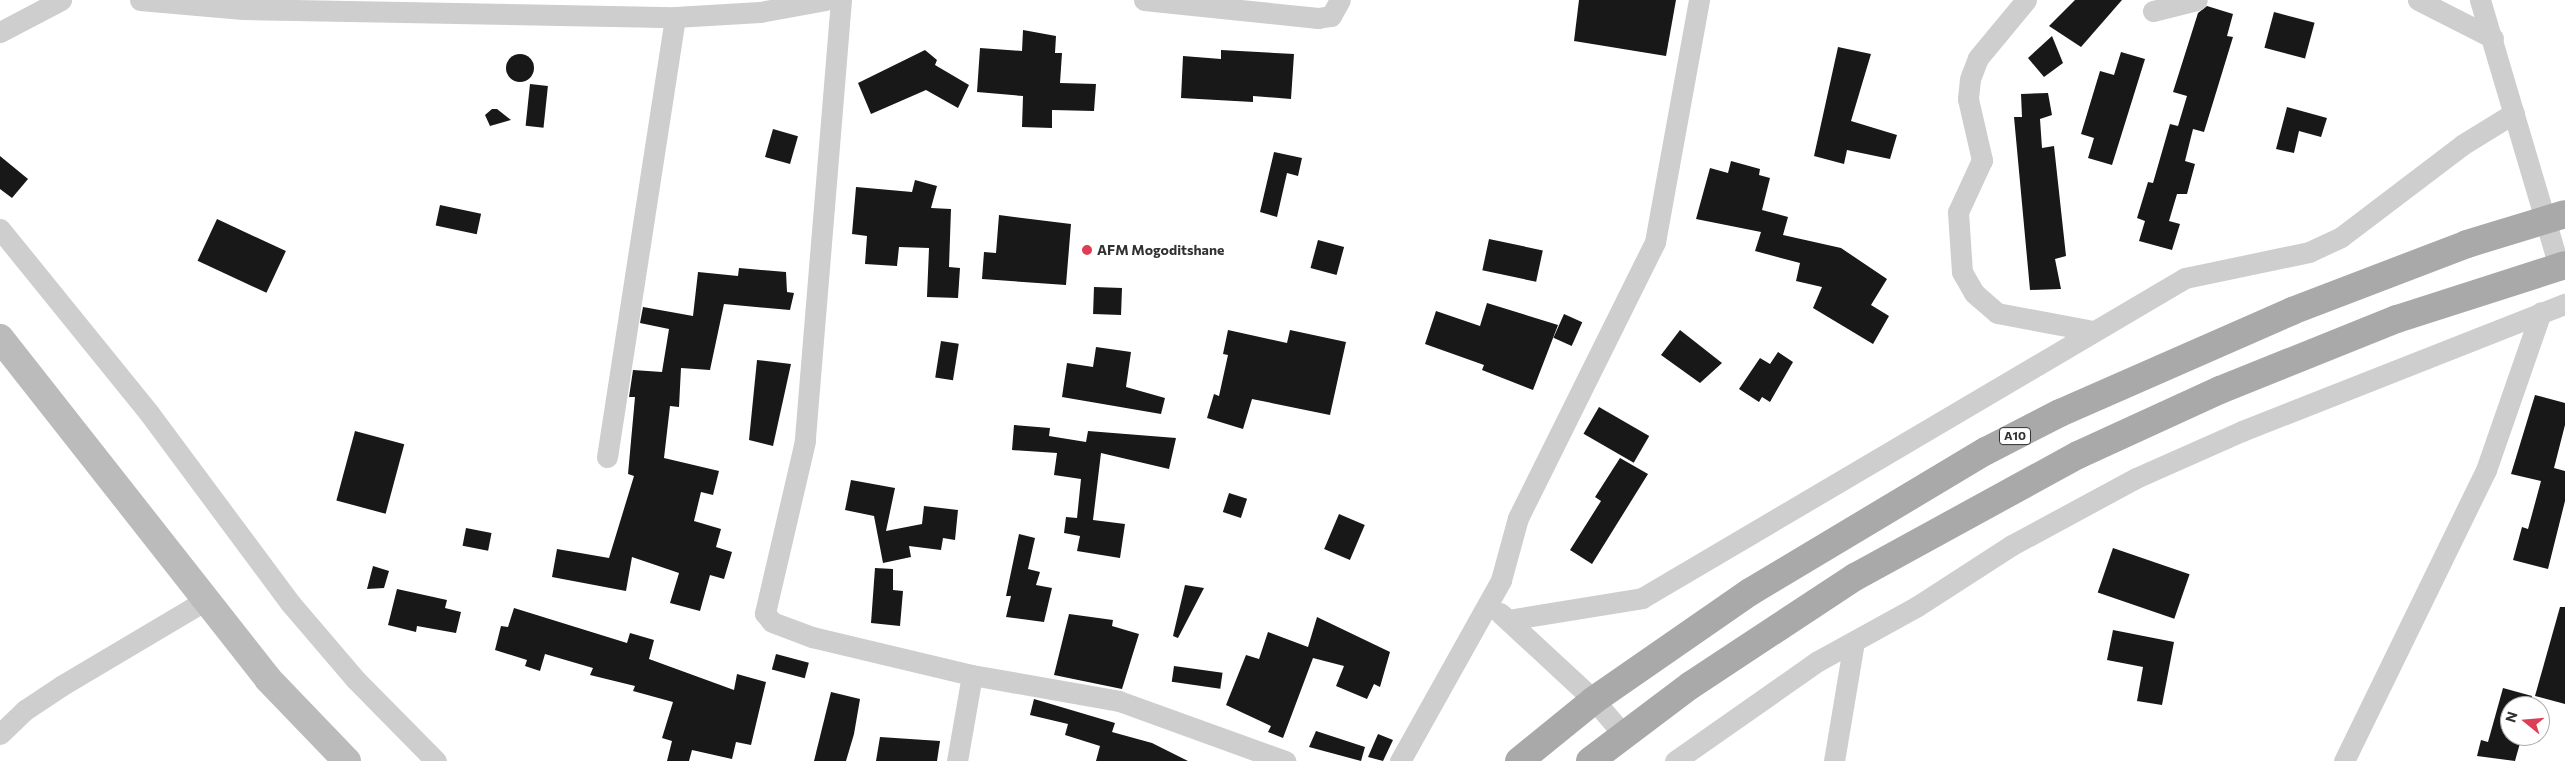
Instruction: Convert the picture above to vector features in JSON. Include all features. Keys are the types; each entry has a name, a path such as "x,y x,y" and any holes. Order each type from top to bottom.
{"main road":[{"name":"A10","path":"1519,761 1594,700 1825,545 1917,489 2060,413 2292,311 2554,217"},
{"path":"1590,761 1623,734 1855,577 2078,455 2379,326 2562,266"},
{"path":"0,338 268,679 347,761"}],"street":[{"path":"0,32 61,0"},
{"path":"140,0 282,10 675,17 760,12 826,0"},
{"path":"841,0 805,441 765,613 772,622 812,637 972,675 1119,701 1284,761"},
{"path":"1144,0 1318,18 1332,16 1340,0"},
{"path":"1400,761 1488,603 1527,500 1655,242 1699,0"},
{"path":"2026,0 1978,58 1970,79 1968,99 1982,160 1958,212 1962,272 1974,293 1997,313 2093,330"},
{"path":"2153,11 2197,0"},
{"path":"2418,0 2493,38"},
{"path":"2480,0 2514,113 2554,217 2562,266"},
{"path":"607,457 675,17"},
{"path":"1508,620 1642,598 2093,330 2185,278 2309,252 2341,237 2462,145 2514,113"},
{"path":"0,229 148,413 291,604 356,680 436,761"},
{"path":"1675,761 1791,679 2012,545 2136,478 2242,431 2565,304"},
{"path":"2344,761 2486,470 2541,312"},
{"path":"0,734 25,710 61,686 206,600"},
{"path":"1488,603 1594,700 1623,734"},
{"path":"1834,761 1854,642"},
{"path":"956,761 972,675"}],"building":[{"path":"1579,0 1676,0 1666,56 1574,41"},
{"path":"2075,0 2122,0 2081,47 2049,26"},
{"path":"2207,6 2233,14 2227,36 2233,37 2204,132 2193,129 2185,161 2195,164 2187,194 2177,194 2169,221 2180,224 2172,250 2139,241 2145,221 2137,218 2148,182 2153,183 2170,124 2178,126 2187,96 2173,92 2198,13"},
{"path":"2274,12 2315,23 2305,59 2264,48"},
{"path":"1023,30 1056,36 1055,53 1062,53 1060,83 1096,84 1094,111 1052,110 1052,128 1022,127 1023,96 977,92 980,48 1022,51"},
{"path":"2052,36 2063,63 2044,77 2028,58"},
{"path":"1838,47 1871,54 1851,121 1897,135 1890,159 1847,150 1844,164 1814,156"},
{"path":"925,50 937,60 935,65 969,85 958,108 926,90 871,114 858,83"},
{"path":"1221,50 1294,54 1291,99 1253,96 1253,102 1181,98 1183,56 1221,59"},
{"path":"2121,52 2145,59 2112,165 2088,158 2094,138 2081,134 2100,71 2114,75"},
{"path":"520,54 530,58 534,68 530,78 520,82 510,78 506,68 510,58"},
{"path":"530,84 548,86 544,128 526,126"},
{"path":"2048,93 2052,115 2040,119 2042,148 2054,146 2066,256 2055,259 2061,289 2030,290 2014,117 2022,117 2021,94"},
{"path":"2287,107 2327,118 2321,137 2299,131 2294,153 2276,149"},
{"path":"492,109 497,109 511,120 490,126 485,115"},
{"path":"773,129 798,136 790,164 765,157"},
{"path":"1274,152 1302,158 1298,176 1287,173 1277,217 1260,212"},
{"path":"0,156 28,179 12,198 0,189"},
{"path":"1731,161 1760,169 1759,175 1770,178 1762,210 1788,217 1783,235 1841,248 1887,279 1871,305 1889,316 1873,344 1813,308 1822,287 1796,281 1800,263 1755,251 1761,232 1696,219 1710,168 1728,173"},
{"path":"915,180 937,186 931,208 951,209 949,267 960,268 958,298 927,297 929,248 899,247 897,266 865,264 867,236 852,234 856,187 912,192"},
{"path":"440,205 481,214 477,234 436,226"},
{"path":"999,215 1071,224 1066,285 982,279 984,252 996,253"},
{"path":"217,219 286,251 266,293 198,261"},
{"path":"1489,239 1543,250 1536,282 1482,270"},
{"path":"1318,240 1344,247 1337,275 1310,268"},
{"path":"739,268 786,272 787,292 794,293 790,310 724,304 710,370 681,368 679,407 670,406 664,458 719,471 713,495 701,492 694,521 721,529 716,547 732,552 724,579 710,575 700,611 670,603 679,573 632,557 626,591 552,577 557,549 609,558 634,476 628,474 635,397 629,397 633,370 662,372 669,329 640,323 643,307 693,316 698,272 738,276"},
{"path":"1094,287 1122,288 1121,315 1093,314"},
{"path":"1487,303 1558,325 1533,390 1482,370 1484,365 1425,344 1436,311 1480,326"},
{"path":"1564,314 1582,322 1572,346 1553,338"},
{"path":"1228,330 1287,343 1290,330 1346,342 1330,415 1252,399 1243,429 1207,418 1214,394 1219,396 1228,355 1223,354"},
{"path":"1680,330 1722,363 1700,383 1661,355"},
{"path":"941,341 959,344 953,380 935,378"},
{"path":"1096,347 1131,352 1126,387 1165,398 1161,414 1062,397 1067,363 1093,367"},
{"path":"1778,352 1793,362 1770,402 1762,397 1759,402 1739,389 1760,358 1770,364"},
{"path":"757,360 791,364 773,446 749,440"},
{"path":"2535,395 2565,403 2565,425 2554,468 2565,471 2565,501 2548,569 2513,560 2522,527 2528,529 2541,481 2511,474"},
{"path":"1599,407 1649,436 1634,463 1584,434"},
{"path":"1014,425 1050,428 1049,436 1086,442 1088,431 1176,438 1169,469 1101,453 1093,520 1125,524 1120,558 1077,551 1080,536 1064,533 1066,517 1077,518 1081,479 1054,475 1057,453 1012,450"},
{"path":"355,431 404,444 386,514 336,501"},
{"path":"1620,458 1648,474 1592,564 1570,550 1601,501 1595,497"},
{"path":"851,480 895,488 886,531 922,524 924,506 958,510 955,540 943,538 941,550 909,546 911,557 883,563 874,516 845,510"},
{"path":"1229,493 1247,499 1241,518 1223,512"},
{"path":"1339,514 1365,525 1350,560 1324,549"},
{"path":"466,528 492,533 488,551 463,546"},
{"path":"1019,534 1035,538 1028,569 1040,572 1036,585 1052,588 1044,622 1006,617 1011,596 1006,596"},
{"path":"2113,548 2190,574 2174,619 2098,592"},
{"path":"373,566 389,571 384,588 367,589"},
{"path":"875,568 893,569 893,590 903,591 900,626 871,623"},
{"path":"1185,585 1204,588 1178,638 1173,636"},
{"path":"397,589 447,600 445,608 461,612 456,633 417,626 416,632 388,625"},
{"path":"2560,607 2565,607 2565,704 2550,700 2550,696 2535,696"},
{"path":"514,608 627,643 630,633 654,640 649,659 734,690 737,674 766,682 751,745 736,742 732,759 692,750 689,761 667,761 672,741 662,738 673,702 633,691 635,686 590,675 593,668 545,654 540,671 525,666 527,660 495,650 501,626 508,627"},
{"path":"1069,614 1113,620 1112,626 1139,634 1122,689 1054,675"},
{"path":"1317,617 1390,652 1380,687 1374,684 1367,699 1336,686 1344,666 1313,658 1283,738 1268,732 1271,726 1226,705 1246,655 1259,659 1268,632 1308,647"},
{"path":"2113,630 2174,642 2162,705 2137,701 2143,667 2107,660"},
{"path":"776,654 809,663 805,678 772,669"},
{"path":"1174,666 1223,673 1220,689 1172,682"},
{"path":"2503,688 2532,696 2501,696"},
{"path":"831,692 860,699 854,734 846,761 814,761"},
{"path":"1034,699 1115,723 1112,732 1152,743 1188,761 1096,761 1100,746 1065,735 1068,724 1030,715"},
{"path":"2500,699 2500,746 2519,746 2515,761 2477,756 2481,740 2488,742"},
{"path":"1316,731 1365,747 1361,761 1309,747"},
{"path":"1378,734 1393,740 1383,761 1368,757"},
{"path":"880,737 940,741 937,761 876,761"}],"place":[{"name":"AFM Mogoditshane","path":"1087,250"}]}
